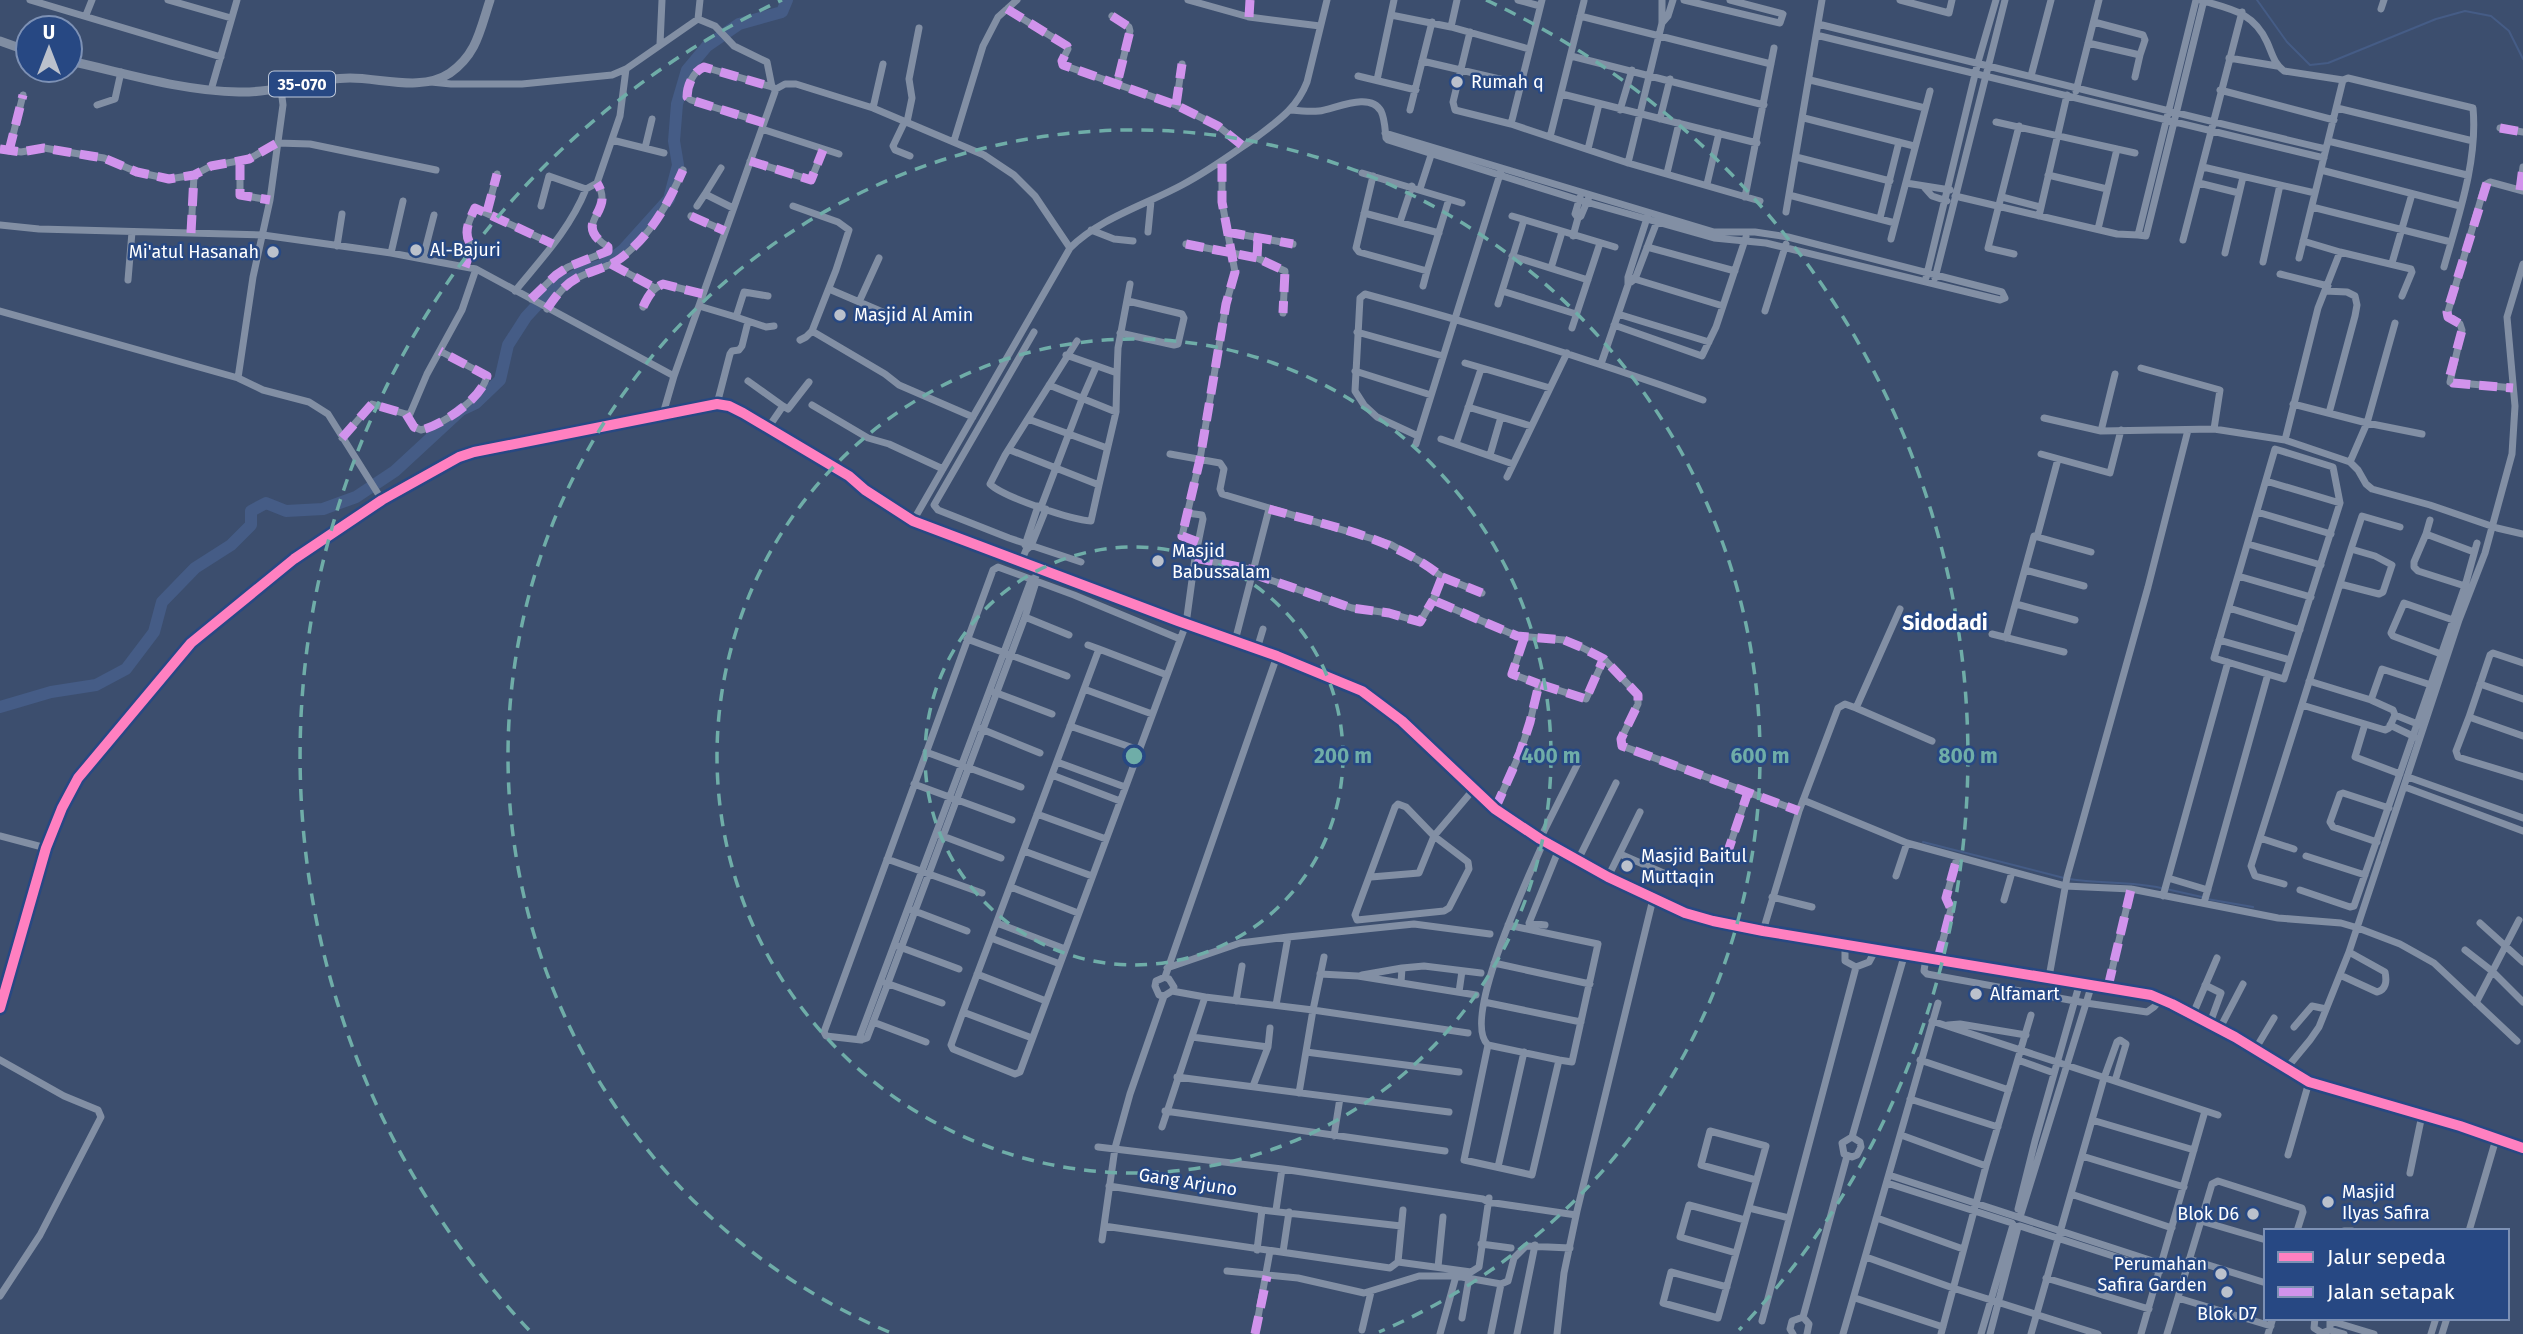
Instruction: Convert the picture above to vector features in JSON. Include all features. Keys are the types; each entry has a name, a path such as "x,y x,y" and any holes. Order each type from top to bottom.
{"main road":[{"path":"431,82 448,75 466,60 474,49 490,0"},
{"name":"35-070","path":"84,64 211,90 237,92 281,89 321,80 348,78 431,82"}],"street":[{"path":"30,0 220,57"},
{"path":"86,15 92,0"},
{"path":"168,0 231,18"},
{"path":"211,90 237,0"},
{"path":"660,44 662,0"},
{"path":"698,19 700,0"},
{"path":"954,141 983,46 998,17 1017,0"},
{"path":"1188,0 1249,17 1320,26"},
{"path":"1249,17 1250,0"},
{"path":"915,516 1070,248 1091,230 1222,162 1291,110 1307,82 1326,0"},
{"path":"1377,80 1394,0"},
{"path":"1451,27 1457,0"},
{"path":"1511,124 1541,3 1518,0"},
{"path":"1628,163 1662,23 1662,0"},
{"path":"1662,23 1668,16 1673,0"},
{"path":"1684,0 1780,23 1782,20 1783,14 1730,0"},
{"path":"1786,212 1822,0"},
{"path":"1900,0 1912,1 1949,13 1952,0"},
{"path":"1934,284 1932,274 1947,189 1976,68 1996,0"},
{"path":"1925,282 1932,274 1955,197 2005,0"},
{"path":"2031,76 2051,0"},
{"path":"2039,216 2058,135 2074,93 2099,0"},
{"path":"1924,187 1932,196 1945,200 1955,197 2117,234 2138,235 2200,0 2242,12 2261,31 2277,66"},
{"path":"2381,9 2384,0"},
{"path":"1550,137 1584,1"},
{"path":"1007,9 1067,46 1063,65 1176,105 1218,126 1243,146"},
{"path":"2183,240 2242,12"},
{"path":"1391,15 1432,22 1529,49"},
{"path":"1112,16 1129,27 1130,31 1117,85"},
{"path":"1580,16 1771,64"},
{"path":"431,82 522,84 612,75 626,69 698,19"},
{"path":"663,414 774,88 767,62 734,46 715,26 698,19"},
{"path":"1410,110 1432,22"},
{"path":"2094,22 2143,35 2145,40 2135,77"},
{"path":"910,156 892,146 906,121 912,98 909,79 919,28"},
{"path":"1817,30 1976,68 2031,76 2074,93"},
{"path":"1470,33 1453,102 1455,110 1511,124 1628,163 1760,201"},
{"path":"2088,43 2140,55"},
{"path":"1745,197 1774,48"},
{"path":"1571,56 1765,105"},
{"path":"2229,58 2277,66 2295,74 2343,80 2348,78 2471,106 2473,141 2444,267"},
{"path":"1422,61 1521,84"},
{"path":"873,108 883,64"},
{"path":"1176,105 1182,64"},
{"path":"839,154 691,100 687,97 687,92 695,74 704,66 774,88 796,84 873,108 954,141 984,155 1025,184 1070,248"},
{"path":"515,290 564,233 578,210 586,189 597,183 621,115 626,69"},
{"path":"1620,110 1632,70"},
{"path":"1987,70 2170,117 2327,145 2467,175"},
{"path":"97,105 115,99 121,72"},
{"path":"1358,76 1416,90"},
{"path":"1660,119 1670,79"},
{"path":"1810,79 1925,108"},
{"path":"2299,258 2343,80"},
{"path":"238,378 253,276 270,200 283,105 281,89"},
{"path":"2220,90 2334,120"},
{"path":"1891,239 1930,91"},
{"path":"1562,94 1757,143"},
{"path":"9,151 23,95"},
{"path":"1291,110 1319,111 1355,102 1367,103 1376,106 1381,112 1385,133 1714,238 1785,248 2000,300 2004,298 2002,292 1788,237 1746,232 1714,232 1658,219"},
{"path":"1588,149 1599,104"},
{"path":"2337,108 2473,141"},
{"path":"645,148 652,118"},
{"path":"1804,118 1914,146"},
{"path":"1996,122 2135,153"},
{"path":"1667,173 1679,123"},
{"path":"2212,126 2324,158"},
{"path":"2014,254 1988,248 2019,127"},
{"path":"2500,128 2523,132"},
{"path":"1707,184 1720,133"},
{"path":"0,149 22,152 44,148 104,158 137,172 169,179 194,175 211,166 249,159 278,140 436,170"},
{"path":"612,140 664,153"},
{"path":"1880,218 1899,142"},
{"path":"2098,229 2117,149"},
{"path":"750,161 811,180 823,150"},
{"path":"1400,222 1432,150"},
{"path":"1796,157 1890,181"},
{"path":"240,162 240,195 270,200"},
{"path":"1198,542 1182,537 1200,459 1226,304 1235,272 1222,202 1222,162"},
{"path":"2203,166 2315,193"},
{"path":"2513,388 2450,382 2462,330 2460,324 2447,315 2485,186 2490,182 2521,190 2523,167"},
{"path":"697,206 721,168"},
{"path":"546,308 564,287 611,264 638,243 660,217 683,170"},
{"path":"2321,170 2460,206"},
{"path":"1501,171 1455,318 1443,356 1417,440 1377,418 1364,405 1355,391 1354,370 1360,298 1365,294 1455,318 1601,364 1703,400"},
{"path":"1362,173 1462,203"},
{"path":"487,212 497,174"},
{"path":"191,233 194,175"},
{"path":"2048,175 2107,189"},
{"path":"541,206 549,176 586,189"},
{"path":"1373,176 1357,251 1427,271"},
{"path":"2225,253 2243,177"},
{"path":"532,300 556,275 568,267 608,251 608,247 595,238 592,228 603,200 603,193 597,183"},
{"path":"1906,183 1947,189 1955,197"},
{"path":"2199,183 2239,193"},
{"path":"2263,262 2280,186"},
{"path":"705,194 733,208"},
{"path":"2392,263 2412,194"},
{"path":"1789,195 1895,223"},
{"path":"1573,236 1581,216 1584,197"},
{"path":"2003,197 2040,207"},
{"path":"1423,286 1449,199"},
{"path":"391,253 403,201"},
{"path":"1148,232 1151,201"},
{"path":"793,206 838,222 849,230 812,331 800,340"},
{"path":"2312,206 2451,242"},
{"path":"465,267 472,246 466,239 466,233 477,208 554,244"},
{"path":"1364,212 1439,233"},
{"path":"337,246 341,214"},
{"path":"423,258 434,215"},
{"path":"691,216 725,231"},
{"path":"1512,216 1615,247"},
{"path":"1601,364 1630,280 1648,216"},
{"path":"1630,280 1658,219"},
{"path":"1498,304 1524,220"},
{"path":"0,225 39,229 263,236 391,253 476,269 674,376"},
{"path":"1091,230 1114,239 1133,241"},
{"path":"128,280 132,232"},
{"path":"1227,232 1293,244"},
{"path":"1551,268 1562,232"},
{"path":"1614,325 1697,356 1703,354 1723,306 1746,232"},
{"path":"1765,311 1788,237"},
{"path":"1257,258 1258,238"},
{"path":"2303,241 2412,270 2402,296"},
{"path":"1572,328 1600,243"},
{"path":"1186,244 1257,258 1285,271 1283,313"},
{"path":"1647,247 1735,271"},
{"path":"2285,440 2318,308 2340,253"},
{"path":"1513,256 1588,280"},
{"path":"859,302 879,258"},
{"path":"611,264 655,288"},
{"path":"2300,890 2353,907 2389,808 2404,776 2492,527 2514,439 2507,317 2523,264"},
{"path":"406,414 410,414 462,310 476,269"},
{"path":"2280,274 2352,294 2357,300 2329,414"},
{"path":"1630,280 1723,306"},
{"path":"643,307 655,288 670,284 703,293"},
{"path":"1077,341 1066,355 990,484 1041,507 1091,521 1116,412 1120,333 1130,284"},
{"path":"829,289 885,313"},
{"path":"1502,291 1576,314"},
{"path":"736,317 744,292 768,296"},
{"path":"1120,333 1174,345 1178,344 1181,334 1182,314 1128,301"},
{"path":"699,306 766,327 775,326"},
{"path":"0,311 238,378 263,390 319,407 328,414 382,500"},
{"path":"1618,314 1709,342"},
{"path":"717,404 730,354 742,346 748,322"},
{"path":"2350,463 2367,423 2395,323"},
{"path":"812,331 899,385 973,417"},
{"path":"1007,654 1025,617 1036,576 1025,552 938,510 934,505 1034,332"},
{"path":"1357,332 1443,356"},
{"path":"342,438 372,404 406,414 418,429 429,428 475,398 487,376 440,351"},
{"path":"1507,477 1567,354"},
{"path":"1066,355 1096,368 1117,373"},
{"path":"1465,363 1550,388"},
{"path":"1025,552 1068,433 1096,368"},
{"path":"2141,368 2220,390 2214,429"},
{"path":"1456,444 1481,369"},
{"path":"1354,370 1431,395"},
{"path":"2101,430 2115,374"},
{"path":"748,381 788,409 809,382"},
{"path":"1049,385 1116,412"},
{"path":"0,1008 46,848 61,808 78,778 177,657 294,559 382,500 459,457 663,414 717,404 729,406 846,474 865,490 915,516 1025,552 1081,562"},
{"path":"2293,404 2421,434"},
{"path":"812,405 868,438 889,444 943,469"},
{"path":"768,428 783,406"},
{"path":"1468,407 1531,426"},
{"path":"1490,455 1501,417"},
{"path":"2044,418 2101,430 2214,429 2285,440 2350,463 2372,489 2430,505 2492,527 2523,534"},
{"path":"1028,419 1107,448"},
{"path":"2040,454 2110,473 2121,430"},
{"path":"2049,977 2066,882 2148,587 2188,430"},
{"path":"1441,439 1513,464"},
{"path":"2275,449 2333,467 2340,503 2284,679 2214,658 2275,449"},
{"path":"1010,450 1099,485"},
{"path":"1170,454 1223,465 1220,489 1222,494 1390,544 1410,554 1442,577 1482,593"},
{"path":"2038,537 2058,459"},
{"path":"2266,481 2340,503"},
{"path":"1235,641 1269,509"},
{"path":"2257,512 2331,534"},
{"path":"1099,649 951,1045 953,1049 1015,1074 1020,1072 1186,623 1203,516 1187,513"},
{"path":"2284,884 2255,876 2251,866 2351,549 2362,516 2400,527"},
{"path":"2430,520 2414,567 2418,571 2465,586"},
{"path":"2426,534 2474,552"},
{"path":"2006,638 2034,536 2091,552"},
{"path":"2421,726 2431,685 2477,543"},
{"path":"2248,544 2321,565"},
{"path":"2340,584 2379,594 2383,592 2391,569 2392,565 2384,560 2351,549"},
{"path":"1195,558 1253,572 1352,608 1420,622 1442,577"},
{"path":"1036,576 897,946 867,1038 861,1040 826,1036 824,1032 995,568 1036,576 1117,605 1186,623 1235,641 1258,645 1339,681 1375,700 1402,721 1470,793 1542,840 1608,877 1685,913 1763,930 2162,998 2256,1048 2309,1083 2523,1147"},
{"path":"2025,570 2084,586"},
{"path":"1036,576 1117,605 1180,639"},
{"path":"2238,576 2311,597"},
{"path":"1433,600 1524,638 1564,640 1603,661 1638,695 1638,704 1621,739 1622,746 1799,811"},
{"path":"2441,654 2393,636 2391,632 2404,603 2453,620"},
{"path":"2016,604 2075,620"},
{"path":"2229,608 2300,629"},
{"path":"1856,708 1900,609"},
{"path":"1025,617 1069,635"},
{"path":"1258,645 1263,629"},
{"path":"1992,634 2064,652"},
{"path":"1524,638 1514,676 1586,699 1603,661"},
{"path":"967,639 1067,676"},
{"path":"2219,640 2290,660"},
{"path":"1088,645 1167,675"},
{"path":"2523,663 2493,653 2488,658 2456,751 2458,757 2523,777"},
{"path":"1165,977 1278,656"},
{"path":"2163,895 2228,662"},
{"path":"2371,701 2382,669 2431,685"},
{"path":"2204,903 2268,674"},
{"path":"2309,681 2371,701 2421,726"},
{"path":"1495,809 1523,743 1539,684"},
{"path":"2480,684 2523,699"},
{"path":"1084,689 1152,714"},
{"path":"992,691 1052,714"},
{"path":"1763,930 1799,811 1838,708 1845,705 1856,708 1933,741"},
{"path":"2302,705 2385,730 2395,715"},
{"path":"2469,717 2523,736"},
{"path":"2365,724 2354,757 2523,818 2521,830 2405,787"},
{"path":"1070,726 1139,750"},
{"path":"2390,726 2417,738"},
{"path":"979,728 1040,753"},
{"path":"926,752 1021,787"},
{"path":"1057,762 1125,787"},
{"path":"1507,925 1598,944 1572,1062 1488,1045 1484,1042 1480,1028 1494,963 1507,925 1578,763"},
{"path":"1052,775 1120,802"},
{"path":"2286,1069 2310,1041 2340,975 2405,787 2404,776"},
{"path":"1578,860 1616,783"},
{"path":"914,784 1012,820"},
{"path":"1371,877 1419,873 1434,836 1470,793"},
{"path":"1726,856 1747,794"},
{"path":"2377,842 2333,827 2331,821 2340,794 2389,808"},
{"path":"1803,800 1907,843 2012,872 2163,895 2292,920 2341,923 2358,928 2423,956 2444,971 2517,1041"},
{"path":"1398,804 1406,807 1434,836 1469,865 1447,910 1357,920 1355,915 1395,807 1398,804"},
{"path":"1608,877 1640,812"},
{"path":"1037,814 1106,838"},
{"path":"939,835 1001,858"},
{"path":"0,836 46,848"},
{"path":"2260,838 2294,849"},
{"path":"1896,876 1907,843"},
{"path":"1545,925 1529,923 1559,849"},
{"path":"1024,851 1092,876"},
{"path":"1619,854 1668,875"},
{"path":"2306,856 2365,875"},
{"path":"1938,959 1951,909 1946,898 1957,858"},
{"path":"887,859 982,893"},
{"path":"2004,900 2012,872"},
{"path":"2167,881 2207,892"},
{"path":"1011,887 1078,913"},
{"path":"2108,987 2131,890"},
{"path":"1772,897 1812,907"},
{"path":"1557,1334 1560,1298 1576,1213 1653,899"},
{"path":"911,909 967,931"},
{"path":"2476,1003 2519,920"},
{"path":"997,923 1065,949"},
{"path":"2480,923 2523,961"},
{"path":"1167,968 1240,943 1288,937 1414,925 1490,934"},
{"path":"1276,1005 1288,937"},
{"path":"991,938 1060,964"},
{"path":"1845,944 1845,961 1856,967 1869,962 1876,949"},
{"path":"897,946 959,969"},
{"path":"2465,950 2492,971 2523,1002"},
{"path":"2340,975 2377,992 2385,985 2385,972 2349,952"},
{"path":"1852,1137 1905,953"},
{"path":"1299,1093 1324,957"},
{"path":"1926,957 1924,971 1927,974 2073,1001 2147,1012 2162,998"},
{"path":"2193,1014 2217,958"},
{"path":"1494,963 1590,984"},
{"path":"1236,1001 1242,966"},
{"path":"1358,976 1424,966 1481,974"},
{"path":"1762,1321 1856,967"},
{"path":"1401,983 1402,968"},
{"path":"1459,992 1462,971"},
{"path":"978,974 1046,1001"},
{"path":"1320,974 1358,976 1476,995"},
{"path":"1165,977 1172,982 1172,991"},
{"path":"1164,996 1159,995 1155,986 1156,981 1165,977"},
{"path":"861,1040 860,1036 885,982"},
{"path":"885,982 942,1003"},
{"path":"1990,1334 2000,1302 2035,1141 2080,982"},
{"path":"1981,1334 2044,1143 2092,984"},
{"path":"2220,1028 2244,984"},
{"path":"2205,985 2221,993 2210,1023"},
{"path":"1102,1240 1115,1148 1130,1094 1164,996 1172,991 1468,1032"},
{"path":"1162,1128 1165,1111 1205,997"},
{"path":"1484,1002 1581,1022"},
{"path":"1843,1334 1938,1003"},
{"path":"2294,1027 2311,1007 2315,1005 2326,1009"},
{"path":"963,1012 1032,1038"},
{"path":"1854,1298 1942,1331 1986,1166 2031,1015"},
{"path":"2256,1048 2274,1018"},
{"path":"1932,1021 2218,1115"},
{"path":"873,1022 926,1042"},
{"path":"1947,1025 1960,1024 2026,1035"},
{"path":"1252,1086 1268,1047 1270,1028"},
{"path":"1192,1037 1268,1047"},
{"path":"2031,1334 2104,1078 2118,1041 2125,1041 2115,1082"},
{"path":"1488,1045 1464,1160 1532,1175 1559,1059"},
{"path":"1306,1052 1459,1072"},
{"path":"1498,1167 1524,1052"},
{"path":"0,1060 64,1096 98,1110 101,1117 40,1236 0,1296"},
{"path":"1920,1060 2009,1090"},
{"path":"2018,1060 2054,1073"},
{"path":"1177,1077 1449,1112"},
{"path":"2288,1155 2309,1083"},
{"path":"1334,1136 1340,1098"},
{"path":"1910,1099 1998,1127"},
{"path":"1165,1111 1445,1150"},
{"path":"2141,1334 2205,1111"},
{"path":"2410,1172 2422,1115"},
{"path":"2092,1120 2194,1150"},
{"path":"1727,1287 1671,1272 1663,1303 1718,1318 1727,1287 1745,1220 1749,1208 1756,1180 1766,1146 1710,1131 1701,1165 1756,1180"},
{"path":"1900,1135 1986,1166"},
{"path":"1847,1137 1852,1137 1860,1142 1861,1147 1857,1155 1847,1156 1842,1151 1842,1143 1847,1137"},
{"path":"2470,1229 2496,1139"},
{"path":"2035,1141 2044,1143"},
{"path":"1098,1147 1282,1169 1576,1213"},
{"path":"1803,1317 1847,1156"},
{"path":"2082,1156 2183,1187"},
{"path":"1276,1210 1282,1169"},
{"path":"1888,1179 2161,1268"},
{"path":"2167,1334 2211,1186 2218,1181 2302,1208 2298,1229"},
{"name":"Gang Arjuno","path":"1109,1186 1262,1210 1401,1226"},
{"path":"2071,1194 2172,1228"},
{"path":"1104,1226 1385,1268 1398,1262 1471,1272 1479,1267 1487,1199"},
{"path":"1736,1253 1680,1237 1689,1205 1745,1220"},
{"path":"1749,1208 1790,1219"},
{"path":"1257,1250 1262,1210"},
{"path":"1398,1262 1403,1210"},
{"path":"1283,1252 1289,1212"},
{"path":"1438,1267 1443,1217"},
{"path":"1877,1219 1963,1249"},
{"path":"2201,1221 2264,1239"},
{"path":"1481,1244 1511,1248"},
{"path":"1517,1334 1535,1245"},
{"path":"1227,1271 1323,1283 1359,1293 1371,1292 1419,1276 1456,1276 1501,1283 1507,1280 1511,1264 1518,1252 1526,1246 1570,1248"},
{"path":"1255,1334 1270,1251"},
{"path":"1866,1256 1953,1288 2098,1334"},
{"path":"2189,1259 2264,1282"},
{"path":"1440,1334 1456,1276"},
{"path":"1462,1318 1469,1278"},
{"path":"2046,1278 2148,1309"},
{"path":"1491,1333 1501,1283"},
{"path":"1362,1330 1371,1292"},
{"path":"2178,1298 2271,1326"},
{"path":"1793,1334 1790,1329 1792,1321 1803,1317"},
{"path":"1803,1317 1809,1324 1807,1334"},
{"path":"2312,1324 2374,1334"},
{"path":"2327,1327 2344,1334"}],"waterway":[{"path":"0,707 51,692 96,685 126,669 154,632 162,602 195,568 231,545 251,525 251,511 266,503 286,511 323,509 356,497 395,471 461,410 476,403 500,380 508,345 526,317 551,290 583,271 605,264 623,250 669,199 678,165 674,141 677,104 687,70 707,46 739,24 782,12 787,0"},
{"path":"2257,0 2287,42 2310,65 2328,63 2436,19 2465,11 2491,16 2509,31 2523,59"},
{"path":"1071,576 1175,615"},
{"path":"1923,842 2064,878"},
{"path":"2069,879 2161,888"},
{"path":"2166,889 2202,897"},
{"path":"2207,899 2253,907"}],"marked path":[{"path":"1249,17 1250,0"},
{"path":"1007,9 1067,46 1063,65 1176,105 1218,126 1243,146"},
{"path":"1112,16 1129,27 1130,31 1117,84"},
{"path":"1176,105 1182,64"},
{"path":"764,123 691,100 687,97 688,88 694,75 704,67 772,87"},
{"path":"9,151 23,95"},
{"path":"2500,128 2523,132"},
{"path":"0,149 21,152 44,148 104,158 137,172 169,179 194,175 211,166 249,159 277,143"},
{"path":"750,161 811,180 823,150"},
{"path":"240,162 240,195 270,200"},
{"path":"1198,542 1182,536 1200,459 1226,304 1235,272 1222,202 1222,162"},
{"path":"2520,190 2523,167"},
{"path":"547,309 572,281 605,267 632,249 665,207 683,170"},
{"path":"487,212 497,174"},
{"path":"191,233 194,175"},
{"path":"531,299 568,267 608,251 608,247 597,238 593,230 593,223 602,202 597,183"},
{"path":"2487,183 2447,312 2448,317 2460,324 2462,330 2449,379 2453,383 2513,388"},
{"path":"465,267 472,246 467,237 468,227 475,208 553,244"},
{"path":"691,216 725,231"},
{"path":"1227,232 1293,244"},
{"path":"1258,238 1257,258 1285,271 1283,313"},
{"path":"1186,244 1257,258"},
{"path":"611,264 655,288"},
{"path":"643,307 651,293 663,284 703,294"},
{"path":"342,438 372,404 406,414 414,427 421,430 440,423 470,401 478,393 487,376 440,351"},
{"path":"1269,509 1382,542 1423,563 1442,577 1433,600 1517,636 1564,640 1604,659 1638,695 1638,704 1621,739 1622,746 1799,811"},
{"path":"1195,558 1254,570"},
{"path":"1253,574 1352,608 1389,613 1420,622 1433,600"},
{"path":"1442,577 1482,593"},
{"path":"1524,638 1512,674 1539,684"},
{"path":"1495,809 1520,753 1539,684 1586,699 1602,662"},
{"path":"1726,857 1748,792"},
{"path":"1938,959 1951,909 1946,898 1957,858"},
{"path":"2108,987 2131,889"},
{"path":"1255,1334 1267,1276"}],"cycle path":[{"path":"0,1008 46,848 62,808 78,778 191,643 294,559 382,500 459,457 717,404 743,413 849,476 865,490 913,521 1277,656 1362,691 1402,721 1495,809 1540,839 1608,877 1685,913 1763,931 2151,995 2235,1037 2309,1082 2460,1126 2523,1148"}],"place":[{"name":"Rumah q","path":"1457,82"},
{"name":"Al-Bajuri","path":"416,250"},
{"name":"Mi'atul Hasanah","path":"273,252"},
{"name":"Masjid Al Amin","path":"840,315"},
{"name":"Masjid Babussalam","path":"1158,561"},
{"name":"Masjid Baitul Muttaqin","path":"1627,866"},
{"name":"Alfamart","path":"1976,994"},
{"name":"Masjid Ilyas Safira","path":"2328,1202"},
{"name":"Blok D6","path":"2253,1214"},
{"name":"Perumahan Safira Garden","path":"2221,1274"},
{"name":"Blok D7","path":"2227,1292"}],"district":[{"name":"Sidodadi","path":"1945,623"}]}
